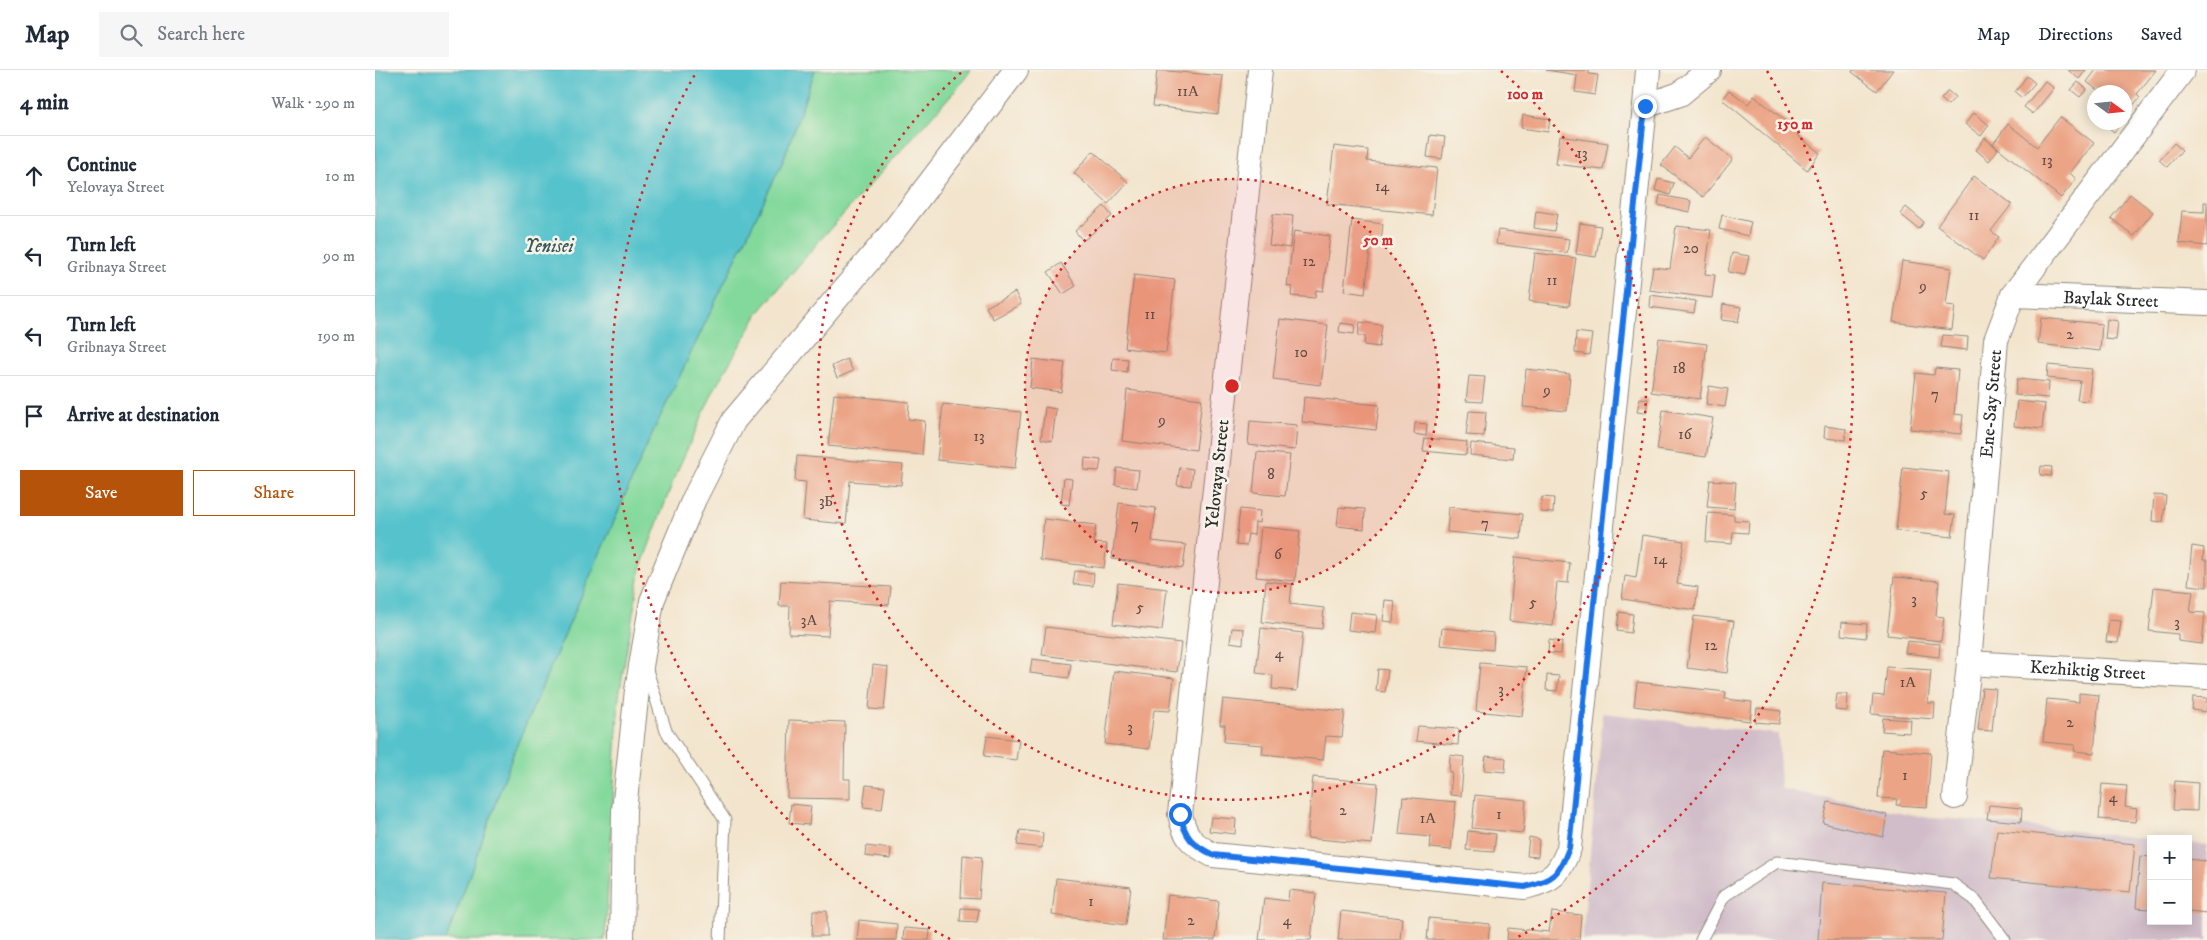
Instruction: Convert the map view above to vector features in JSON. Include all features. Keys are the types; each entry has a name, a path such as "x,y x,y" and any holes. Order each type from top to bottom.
{"street":[{"path":"622,940 624,810 637,690 652,601 695,499 734,420 891,234 1016,70"},
{"name":"Yelovaya Street","path":"1260,70 1180,814 1183,830 1194,845 1213,855 1525,887 1545,882 1562,868 1569,848 1645,106"},
{"path":"1648,70 1645,106 1680,94 1709,70"},
{"name":"Ene-Say Street","path":"1955,797 1969,662 1996,340 2013,295 2183,70"},
{"name":"Baylak Street","path":"2013,295 2207,303"},
{"name":"Kezhiktig Street","path":"1969,662 2207,677"}],"lane":[{"path":"643,656 666,731 725,820 720,940"},
{"path":"1701,940 1724,896 1777,862 1953,884 1974,899 2005,940"}],"shaded area":[{"path":"1603,713 1778,734 1781,789 1930,818 1967,820 2147,839 2147,925 2192,925 2192,843 2207,845 2207,940 1582,940"}],"green space":[{"path":"815,70 971,70 960,85 820,240 759,312 714,390 675,476 641,567 619,696 605,940 446,940 515,749 650,438 783,161"}],"water":[{"name":"Yenisei","path":"375,70 815,70 783,161 650,438 515,749 446,940 375,940"}],"building":[{"path":"1157,70 1223,76 1218,114 1153,106"},
{"path":"1546,70 1589,70 1589,74 1598,75 1595,95 1575,92 1577,75"},
{"path":"1853,70 1893,70 1877,91 1852,72"},
{"path":"2068,70 2086,70 2079,79"},
{"path":"2096,70 2156,70 2137,94 2140,97 2132,107 2132,85 2091,85 2087,82"},
{"path":"2027,76 2035,83 2022,98 2015,92"},
{"path":"2045,81 2054,88 2033,114 2024,107"},
{"path":"2078,82 2087,89 2080,97 2071,90"},
{"path":"1729,90 1748,104 1754,96 1800,132 1797,135 1820,153 1807,170 1722,99"},
{"path":"1948,91 1955,97 1948,105 1941,99"},
{"path":"1974,113 1989,125 1981,136 1965,124"},
{"path":"1523,115 1550,119 1548,132 1521,128"},
{"path":"2060,117 2094,143 2070,173 2076,179 2061,198 1993,144 2008,124 2037,147"},
{"path":"1430,135 1445,137 1442,159 1427,157"},
{"path":"1560,136 1608,143 1603,170 1556,164"},
{"path":"1705,137 1733,159 1703,197 1661,165 1675,147 1688,158"},
{"path":"1985,138 1998,149 1989,161 1976,150"},
{"path":"2174,143 2182,150 2167,167 2159,160"},
{"path":"1334,146 1368,150 1367,161 1437,168 1432,215 1327,204"},
{"path":"1093,151 1128,182 1108,204 1074,173"},
{"path":"1974,176 2012,204 1991,231 1999,237 1983,260 1937,226"},
{"path":"1658,179 1674,183 1670,195 1655,190"},
{"path":"2130,194 2153,212 2134,236 2111,218"},
{"path":"1660,195 1691,201 1689,212 1658,205"},
{"path":"2204,202 2207,202 2207,246 2179,243 2182,211 2204,212"},
{"path":"1104,206 1112,216 1083,241 1075,231"},
{"path":"1906,207 1924,222 1919,229 1900,214"},
{"path":"1536,211 1557,214 1554,231 1534,228"},
{"path":"1273,214 1293,216 1290,248 1269,245"},
{"path":"1722,215 1751,222 1748,236 1719,229"},
{"path":"1352,220 1383,224 1381,243 1371,242 1365,294 1344,291"},
{"path":"1580,223 1601,226 1596,257 1576,254"},
{"path":"1676,226 1711,230 1705,274 1715,275 1712,298 1649,290 1653,267 1670,269"},
{"path":"1498,230 1569,239 1567,253 1496,244"},
{"path":"1294,231 1330,236 1323,291 1316,290 1315,298 1291,296 1292,287 1287,286"},
{"path":"1535,253 1576,258 1569,306 1529,301"},
{"path":"1732,253 1749,256 1745,275 1728,272"},
{"path":"1902,261 1951,268 1946,305 1955,306 1952,330 1893,322"},
{"path":"1061,263 1076,286 1063,294 1048,272"},
{"path":"1134,275 1175,280 1166,353 1125,348"},
{"path":"1015,292 1021,304 993,319 986,307"},
{"path":"1650,295 1696,301 1694,313 1649,307"},
{"path":"1723,304 1741,307 1738,322 1721,320"},
{"path":"2041,318 2102,324 2100,351 2038,344"},
{"path":"1280,319 1328,325 1321,385 1273,379"},
{"path":"2107,319 2118,321 2116,340 2105,339"},
{"path":"1360,322 1382,325 1379,347 1364,345 1365,336 1358,336"},
{"path":"1340,323 1355,325 1354,334 1339,332"},
{"path":"1576,332 1592,334 1589,355 1575,353"},
{"path":"1943,335 1968,337 1967,350 1941,347"},
{"path":"1659,338 1707,344 1700,399 1651,392"},
{"path":"1113,358 1128,359 1127,372 1112,370"},
{"path":"847,359 853,371 837,378 832,366"},
{"path":"1033,359 1065,363 1061,392 1030,388"},
{"path":"2048,365 2092,369 2088,401 2077,400 2080,381 2047,378"},
{"path":"1935,368 1958,370 1954,414 1963,415 1961,434 1910,429 1916,373 1934,375"},
{"path":"1526,369 1570,374 1567,411 1523,407"},
{"path":"1469,376 1485,377 1482,402 1466,401"},
{"path":"2017,379 2049,382 2048,398 2015,395"},
{"path":"1709,386 1728,389 1725,407 1706,404"},
{"path":"1127,390 1202,399 1196,450 1122,441"},
{"path":"834,394 909,402 908,419 925,421 922,455 828,446"},
{"path":"1304,397 1379,405 1376,430 1302,422"},
{"path":"1640,398 1648,399 1646,413 1637,412"},
{"path":"2017,401 2045,404 2042,429 2014,426"},
{"path":"943,404 1021,412 1015,468 937,460"},
{"path":"1045,407 1056,409 1052,441 1041,439"},
{"path":"1663,410 1713,418 1706,457 1657,450"},
{"path":"1469,411 1486,412 1484,436 1466,435"},
{"path":"1250,421 1297,425 1295,450 1248,445"},
{"path":"1415,423 1427,424 1426,436 1414,434"},
{"path":"1825,426 1846,429 1845,440 1824,438"},
{"path":"1425,438 1467,442 1466,455 1423,451"},
{"path":"1471,443 1514,447 1513,459 1470,455"},
{"path":"1257,452 1290,455 1285,496 1253,493"},
{"path":"797,456 903,465 901,485 850,481 846,524 803,520 806,482 795,481"},
{"path":"1085,458 1101,460 1099,471 1084,470"},
{"path":"2041,466 2052,467 2051,476 2040,475"},
{"path":"1180,467 1193,469 1191,486 1177,485"},
{"path":"1903,467 1949,472 1945,514 1955,515 1952,537 1896,531"},
{"path":"1117,468 1139,470 1137,488 1115,485"},
{"path":"1064,478 1072,479 1069,505 1061,504"},
{"path":"1710,480 1736,482 1734,509 1707,507"},
{"path":"2154,495 2166,496 2163,522 2152,521"},
{"path":"1542,497 1554,498 1553,513 1541,512"},
{"path":"1119,503 1156,508 1152,541 1186,545 1183,568 1112,559"},
{"path":"1339,507 1365,509 1364,529 1337,526"},
{"path":"1449,507 1523,514 1521,539 1447,532"},
{"path":"1240,509 1260,511 1259,523 1255,522 1254,535 1248,534 1246,546 1236,545"},
{"path":"1708,513 1734,515 1734,520 1749,521 1748,533 1733,532 1732,544 1706,542"},
{"path":"1044,519 1096,525 1094,543 1107,544 1104,568 1040,560"},
{"path":"1261,527 1300,531 1295,581 1256,577"},
{"path":"1642,535 1684,541 1677,584 1698,587 1695,610 1622,599 1625,576 1636,578"},
{"path":"2192,546 2204,548 2203,560 2207,560 2207,587 2188,585"},
{"path":"1515,557 1570,563 1568,583 1557,582 1553,626 1509,621"},
{"path":"1075,571 1094,573 1093,586 1073,584"},
{"path":"1894,577 1939,581 1936,616 1944,617 1941,641 1887,635"},
{"path":"781,581 891,587 889,605 830,601 828,636 789,634 790,606 779,606"},
{"path":"1266,581 1292,584 1290,604 1324,608 1322,629 1262,622"},
{"path":"1118,583 1167,589 1162,630 1113,624"},
{"path":"2154,587 2193,591 2190,612 2205,613 2202,644 2178,641 2178,634 2149,631"},
{"path":"1385,600 1395,601 1393,622 1383,621"},
{"path":"1350,612 1377,615 1375,633 1348,630"},
{"path":"1619,612 1633,614 1631,633 1617,631"},
{"path":"1694,616 1734,621 1727,673 1687,668"},
{"path":"2109,620 2121,621 2118,643 2106,642"},
{"path":"1842,622 1867,624 1866,638 1841,635"},
{"path":"1046,627 1181,643 1177,672 1042,655"},
{"path":"1232,628 1244,629 1243,644 1230,642"},
{"path":"1261,628 1303,633 1297,691 1272,689 1273,675 1256,673"},
{"path":"1442,628 1494,633 1493,650 1440,645"},
{"path":"1549,640 1562,642 1561,654 1548,653"},
{"path":"1907,641 1940,644 1939,657 1905,653"},
{"path":"1032,659 1071,664 1069,678 1030,673"},
{"path":"1480,663 1527,667 1522,716 1476,711"},
{"path":"873,665 888,667 884,710 869,709"},
{"path":"1887,667 1931,670 1928,703 1935,703 1934,719 1871,714 1873,695 1884,696"},
{"path":"1378,669 1388,670 1385,692 1376,691"},
{"path":"1114,671 1174,678 1170,711 1154,710 1149,749 1105,744"},
{"path":"1547,675 1559,676 1557,691 1546,690"},
{"path":"1637,682 1726,692 1725,699 1752,702 1750,721 1634,706"},
{"path":"1982,688 1996,689 1992,731 1978,730"},
{"path":"2079,693 2099,695 2094,753 2074,751 2075,745 2043,742 2047,699 2079,702"},
{"path":"1837,694 1848,694 1847,711 1835,710"},
{"path":"2193,697 2207,698 2206,712 2192,710"},
{"path":"1223,699 1345,711 1342,737 1326,736 1323,760 1262,754 1263,745 1224,742 1225,725 1220,725"},
{"path":"1757,708 1781,711 1779,724 1755,722"},
{"path":"1883,718 1911,720 1910,733 1882,731"},
{"path":"789,720 845,722 844,779 850,779 850,799 787,798"},
{"path":"1418,726 1459,729 1458,745 1416,741"},
{"path":"987,736 1019,740 1016,760 984,756"},
{"path":"1882,749 1931,753 1927,807 1896,805 1897,799 1878,798"},
{"path":"1450,755 1464,757 1461,796 1450,795 1452,772 1449,772"},
{"path":"1486,756 1506,758 1505,772 1484,770"},
{"path":"1313,777 1378,783 1372,844 1307,838"},
{"path":"2175,781 2198,783 2197,811 2173,810"},
{"path":"2102,784 2127,786 2125,807 2137,809 2135,822 2099,819"},
{"path":"866,785 885,787 882,809 863,807"},
{"path":"1475,795 1526,800 1523,833 1472,828"},
{"path":"1403,797 1456,802 1451,850 1430,848 1431,837 1399,834"},
{"path":"1828,802 1887,815 1883,837 1823,823"},
{"path":"791,804 811,806 809,825 789,823"},
{"path":"1989,805 2022,808 2021,822 1987,819"},
{"path":"1211,817 1236,819 1235,834 1209,831"},
{"path":"1020,830 1043,833 1042,848 1017,845"},
{"path":"1997,830 2135,844 2130,892 1991,878"},
{"path":"1468,831 1496,834 1494,852 1466,850"},
{"path":"1529,837 1539,839 1538,857 1527,856"},
{"path":"866,846 891,849 890,859 865,856"},
{"path":"963,855 982,857 979,899 961,898"},
{"path":"2140,856 2147,857 2147,909 2136,908"},
{"path":"2192,859 2207,861 2207,913 2192,911"},
{"path":"1056,878 1131,887 1126,925 1052,915"},
{"path":"1822,883 1946,893 1942,940 1818,940"},
{"path":"1289,890 1316,893 1311,940 1259,940 1264,898 1288,901"},
{"path":"1168,895 1219,901 1215,940 1163,940"},
{"path":"961,908 979,909 977,922 960,921"},
{"path":"813,911 827,911 827,936 812,936"},
{"path":"1341,911 1402,918 1400,940 1338,940"},
{"path":"1552,912 1581,915 1579,940 1507,940 1508,928 1549,932"},
{"path":"1429,918 1490,924 1488,940 1427,940"},
{"path":"859,920 897,924 896,940 857,940"},
{"path":"904,928 930,930 929,940 903,940"}],"route":[{"path":"1180,814 1183,830 1194,845 1213,855 1525,887 1545,882 1562,868 1569,848 1645,106"}]}
